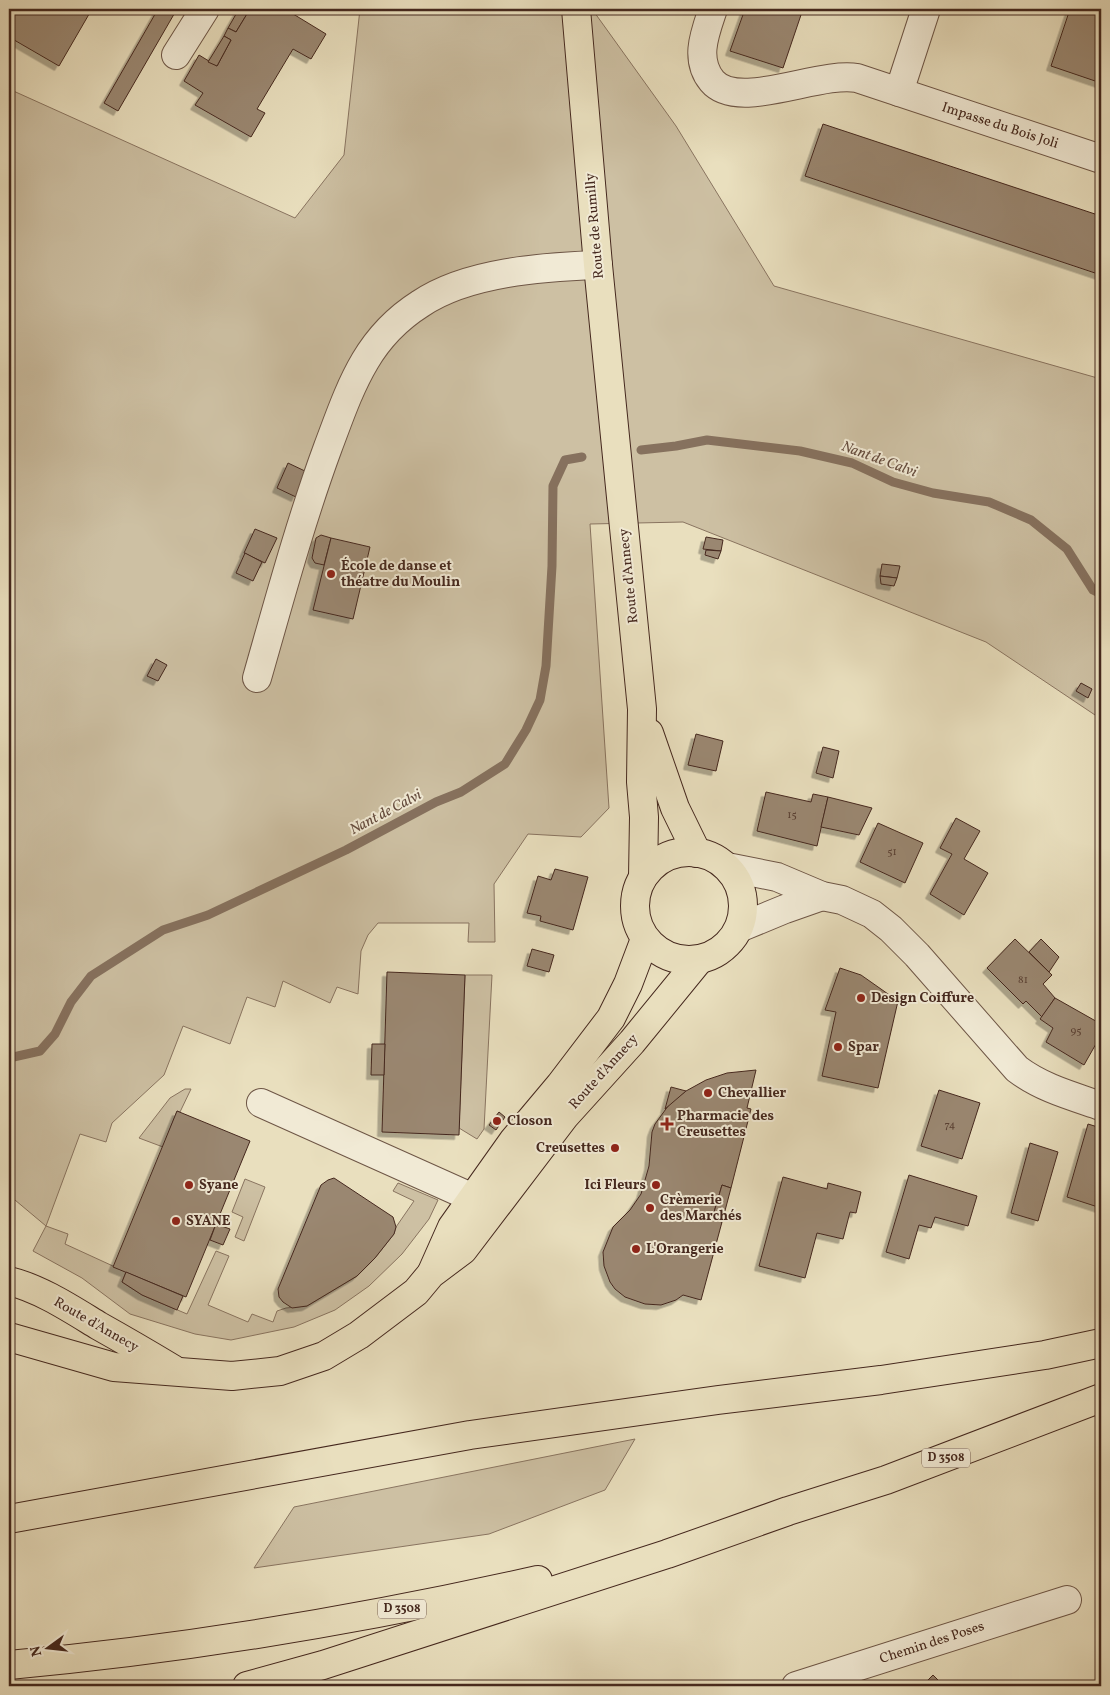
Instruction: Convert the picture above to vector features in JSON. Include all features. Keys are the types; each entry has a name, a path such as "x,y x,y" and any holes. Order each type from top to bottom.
{"main road":[{"name":"Route de Rumilly","path":"576,9 616,443"},
{"name":"Route d'Annecy","path":"616,443 642,710 643,877"},
{"name":"Route d'Annecy","path":"642,710 672,800 697,853"},
{"path":"676,853 697,853 713,858 726,867 739,885 744,906 739,928 724,949 699,960 669,958 645,939 636,919 635,897 643,877 657,862 676,853"},
{"name":"Route d'Annecy","path":"432,1274 452,1227 514,1141 611,1018 628,984 645,939"},
{"name":"Route d'Annecy","path":"9,1338 114,1367 232,1376 280,1371 324,1356 359,1335 416,1292 432,1274 463,1250 565,1116 632,1042 699,960"},
{"name":"Route d'Annecy","path":"9,1281 44,1295 75,1311 181,1373"},
{"path":"9,1519 470,1435 699,1402 881,1380 1044,1355 1101,1343"},
{"name":"D 3508","path":"9,1665 71,1659 266,1633 442,1602 547,1578 788,1512 886,1480 1101,1398"},
{"path":"248,1686 323,1665 545,1595 788,1512"}],"street":[{"path":"176,55 205,9"},
{"name":"Impasse du Bois Joli","path":"712,9 704,36 702,60 706,73 714,84 723,90 734,93 751,93 840,77 857,78 1101,159"},
{"path":"899,92 926,9"},
{"path":"257,678 302,521 325,455 353,384 366,360 382,337 420,303 446,290 509,273 598,264"},
{"path":"726,867 777,877 822,896 842,900 872,914 891,929 917,955 1017,1069 1030,1078 1058,1091 1101,1106"},
{"path":"739,928 822,896"},
{"path":"261,1103 474,1198"},
{"name":"Chemin des Poses","path":"796,1686 1067,1600"}],"shaded area":[{"path":"360,9 592,9 676,126 774,286 1101,379 1101,719 986,642 683,522 590,524 609,808 581,837 528,834 494,884 495,942 468,942 469,923 378,923 368,935 361,951 358,994 337,987 330,1003 283,981 275,1007 247,997 230,1044 183,1026 164,1075 112,1123 106,1142 80,1134 46,1226 9,1195 9,89 295,218 344,155"},
{"path":"465,975 492,975 484,1129 477,1139 459,1128"},
{"path":"185,1089 191,1089 180,1112 177,1111 163,1147 139,1138 170,1098"},
{"path":"245,1179 265,1187 244,1241 235,1237 243,1217 232,1212"},
{"path":"398,1183 438,1200 429,1219 402,1254 369,1286 335,1310 294,1327 231,1340 195,1334 130,1314 82,1278 33,1251 46,1226 68,1234 65,1244 126,1272 122,1282 142,1295 187,1314 216,1251 229,1256 208,1305 248,1322 252,1314 273,1322 277,1311 307,1306 357,1276 375,1258 394,1234 396,1227 414,1201 393,1191"},
{"path":"635,1439 605,1490 489,1534 254,1568 294,1507"}],"building":[{"path":"9,9 92,9 59,66 9,37"},
{"path":"158,9 177,9 118,111 104,103"},
{"path":"239,9 250,9 236,32 228,28"},
{"path":"250,9 285,9 326,34 311,59 293,49 257,109 265,113 251,137 195,105 203,93 184,81 199,55 217,66 231,40 224,36 228,28 236,32"},
{"path":"745,9 803,9 783,68 730,51"},
{"path":"1070,9 1101,9 1101,83 1051,66"},
{"path":"224,36 231,40 217,66 208,62"},
{"path":"823,124 1101,216 1101,275 805,176"},
{"path":"288,463 307,472 296,497 277,488"},
{"path":"255,529 277,538 265,563 244,553"},
{"path":"321,535 331,538 324,565 315,563 312,558 316,538"},
{"path":"706,537 723,540 721,551 703,549"},
{"path":"331,538 370,547 353,619 313,610"},
{"path":"706,550 721,551 718,559 705,555"},
{"path":"245,553 262,562 253,581 236,573"},
{"path":"882,564 900,566 897,578 880,576"},
{"path":"880,576 897,578 894,586 881,584"},
{"path":"156,659 167,665 158,681 147,676"},
{"path":"1081,683 1092,689 1088,698 1076,691"},
{"path":"696,734 723,741 716,771 688,765"},
{"path":"823,747 839,751 833,778 816,773"},
{"path":"766,792 811,802 813,794 828,797 817,846 757,831"},
{"path":"828,797 872,808 859,835 821,827"},
{"path":"956,818 980,831 964,859 988,873 964,915 930,894 952,854 940,848"},
{"path":"878,823 923,843 905,883 860,862"},
{"path":"555,869 588,877 573,930 540,921 541,916 527,913 538,876 551,880"},
{"path":"1015,939 1052,975 1043,984 1055,998 1042,1017 1026,1001 1023,1004 987,968"},
{"path":"1041,939 1059,957 1049,972 1029,952"},
{"path":"532,949 554,955 549,972 527,966"},
{"path":"840,968 861,975 898,1001 878,1088 822,1076 836,1012 825,1010"},
{"path":"387,972 465,975 459,1135 382,1132"},
{"path":"1055,998 1101,1024 1101,1035 1084,1065 1046,1042 1053,1028 1040,1019"},
{"path":"372,1044 385,1044 384,1075 371,1075"},
{"path":"756,1070 747,1108 751,1109 731,1188 722,1185 712,1219 722,1222 701,1300 683,1295 676,1300 661,1305 645,1304 625,1297 610,1282 604,1266 603,1252 613,1227 630,1210 641,1194 649,1166 652,1132 655,1124 671,1102 706,1080 727,1073"},
{"path":"671,1087 686,1091 665,1109"},
{"path":"939,1090 980,1103 962,1159 921,1146"},
{"name":"Syane","path":"177,1111 250,1141 186,1297 113,1267"},
{"name":"Closon","path":"499,1112 505,1117 496,1130 489,1125"},
{"path":"1088,1124 1101,1128 1101,1208 1067,1197"},
{"path":"1030,1143 1058,1152 1038,1221 1011,1213"},
{"path":"909,1175 977,1196 968,1226 935,1217 931,1228 919,1225 909,1259 886,1252"},
{"path":"783,1177 827,1189 828,1183 861,1192 856,1213 850,1212 843,1239 817,1233 805,1278 759,1266"},
{"path":"334,1178 393,1217 396,1227 394,1234 375,1258 357,1276 307,1306 292,1308 279,1297 278,1289 321,1185"},
{"path":"722,1185 731,1188 722,1222 712,1219"},
{"path":"216,1224 230,1229 223,1245 210,1240"},
{"path":"126,1272 183,1296 177,1310 142,1295 122,1282"},
{"path":"933,1675 944,1686 922,1686"}],"waterway":[{"name":"Nant de Calvi","path":"641,450 707,440 800,451 852,463 893,482 933,493 989,502 1031,520 1067,549 1093,590 1101,594"},
{"name":"Nant de Calvi","path":"9,1058 40,1051 55,1034 71,1002 91,976 163,930 208,915 346,850 436,802 461,792 505,764 526,730 540,700 546,666 552,566 553,486 565,460 582,457"}],"place":[{"name":"École de danse et théatre du Moulin","path":"331,574"},
{"name":"Design Coiffure","path":"861,998"},
{"name":"Spar","path":"838,1047"},
{"name":"Chevallier","path":"708,1093"},
{"name":"Closon","path":"497,1121"},
{"name":"Pharmacie des Creusettes","path":"667,1124"},
{"name":"Creusettes","path":"615,1148"},
{"name":"Syane","path":"189,1185"},
{"name":"Ici Fleurs","path":"656,1185"},
{"name":"Crèmerie des Marchés","path":"650,1208"},
{"name":"SYANE","path":"176,1221"},
{"name":"L'Orangerie","path":"636,1249"}]}
